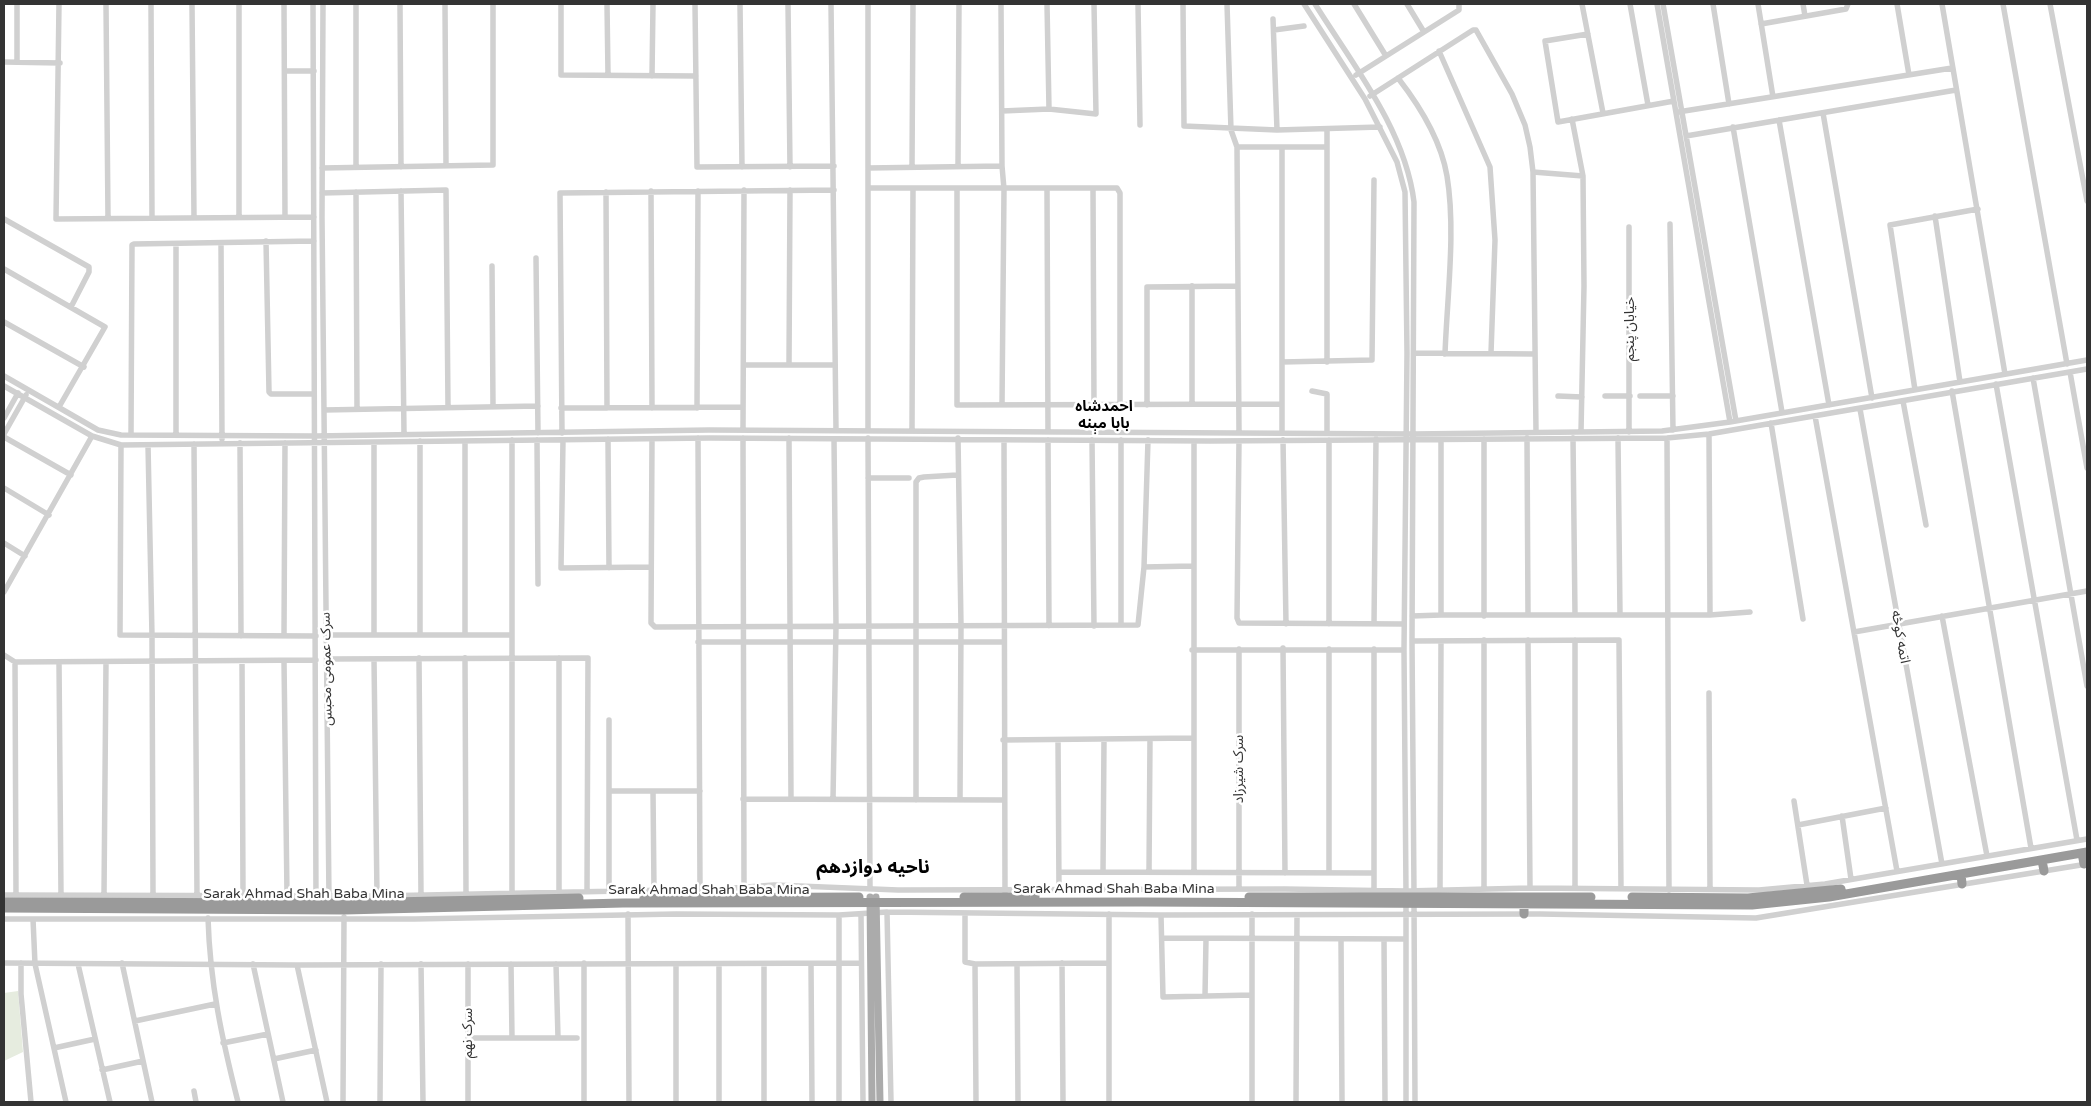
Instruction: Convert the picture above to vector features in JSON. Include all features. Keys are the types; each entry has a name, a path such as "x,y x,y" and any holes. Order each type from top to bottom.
{"highway":[{"path":"4,902 329,899 344,910 554,898 872,898 1005,893 1410,897 1766,897 1833,890 2085,851"},
{"path":"1410,897 1524,903 1812,904 1852,898 1960,874 2085,851"},
{"path":"2085,851 2086,864"},
{"path":"2042,860 2044,871"},
{"path":"1960,874 1962,884"},
{"name":"Sarak Ahmad Shah Baba Mina","path":"872,898 1410,897"},
{"path":"1524,903 1524,914"},
{"name":"Sarak Ahmad Shah Baba Mina","path":"4,908 344,910"}],"main road":[{"path":"872,898 880,1102"},
{"path":"872,1102 874,913"}],"street":[{"path":"17,4 17,62"},
{"path":"59,4 60,63 56,219 314,217"},
{"path":"106,4 108,218"},
{"path":"151,4 152,218"},
{"path":"192,4 194,217"},
{"path":"239,4 239,217"},
{"path":"284,4 285,217"},
{"name":"سرک عمومی محبس","path":"313,4 316,899"},
{"name":"سرک عمومی محبس","path":"323,4 322,193 329,899"},
{"path":"356,4 356,167"},
{"path":"400,4 401,167"},
{"path":"445,4 446,166"},
{"path":"322,168 493,165 493,4"},
{"path":"561,4 561,75 696,76"},
{"path":"607,4 608,75"},
{"path":"652,76 653,4"},
{"path":"696,4 697,167 834,166"},
{"path":"740,4 742,167"},
{"path":"788,4 790,167"},
{"path":"831,4 836,430"},
{"path":"329,899 466,893 700,889 744,886 872,898 868,800 868,4"},
{"path":"912,167 913,4"},
{"path":"958,166 959,4"},
{"path":"1001,4 1002,166 1004,189 1002,405"},
{"path":"1047,4 1048,109"},
{"path":"1002,111 1048,109 1096,114 1094,4"},
{"path":"1138,4 1140,125"},
{"path":"1183,4 1183,124 1187,128 1327,130 1380,127"},
{"path":"1227,4 1230,130 1237,147 1239,432"},
{"path":"1304,4 1365,99 1380,127 1397,162 1407,203 1404,660 1410,897 1413,914 1415,1102"},
{"path":"1315,4 1385,116 1404,160 1413,191 1412,660 1410,897 1406,914 1406,1102"},
{"path":"1354,4 1386,56"},
{"path":"1407,4 1424,32"},
{"path":"1352,78 1459,10 1459,4"},
{"path":"1582,4 1603,113"},
{"path":"1630,4 1648,105"},
{"path":"1657,4 1674,100 1686,136 1733,421"},
{"path":"1662,4 1678,112 1733,421"},
{"path":"1713,4 1729,104"},
{"path":"1758,4 1773,97"},
{"path":"1803,4 1805,16"},
{"path":"1761,24 1846,9 1848,4"},
{"path":"1897,4 1909,75"},
{"path":"1942,4 2005,374"},
{"path":"2003,4 2067,364"},
{"path":"2050,4 2087,201"},
{"path":"1273,19 1277,130"},
{"path":"1274,30 1304,26"},
{"path":"1365,99 1473,30 1478,33 1512,94 1525,125 1533,172 1536,432"},
{"path":"1588,34 1545,41 1558,122 1674,100"},
{"path":"1439,51 1464,103 1490,167 1495,240 1491,353"},
{"path":"4,62 60,63"},
{"path":"1678,112 1952,68"},
{"path":"284,71 314,71"},
{"path":"1398,78 1418,104 1436,144 1447,175 1450,227 1445,354"},
{"path":"1686,136 1956,90"},
{"path":"1823,113 1872,398"},
{"path":"1572,119 1583,176 1584,286 1581,432"},
{"path":"1779,120 1829,405"},
{"path":"1734,127 1782,412"},
{"path":"1327,130 1327,362"},
{"path":"1237,147 1327,147"},
{"path":"1282,147 1282,432"},
{"path":"868,168 1002,166"},
{"path":"1533,172 1583,176"},
{"path":"1282,362 1372,360 1374,180"},
{"path":"868,188 1117,188 1120,193 1120,405"},
{"path":"912,188 912,431"},
{"path":"957,188 958,405 1282,404"},
{"path":"1047,189 1048,432"},
{"path":"1093,189 1094,405"},
{"path":"322,193 446,190 448,406"},
{"path":"743,430 744,190"},
{"path":"789,364 790,190"},
{"path":"562,433 560,193 834,190"},
{"path":"401,191 404,433"},
{"path":"651,191 652,408"},
{"path":"697,408 698,191"},
{"path":"356,192 357,408"},
{"path":"606,192 607,408"},
{"path":"1915,390 1890,224 1978,209"},
{"path":"1935,216 1960,382"},
{"path":"4,218 89,267 90,272 71,307"},
{"path":"1670,224 1673,396 1677,430 1681,438"},
{"name":"خیابان پنجم","path":"1629,227 1629,432"},
{"path":"266,242 269,392 271,394 314,394"},
{"path":"131,435 131,248 134,244 314,242"},
{"path":"221,243 222,443"},
{"path":"176,244 176,435"},
{"path":"536,258 538,433"},
{"path":"492,266 493,407"},
{"path":"4,269 105,327 84,367 58,407"},
{"path":"1192,286 1192,404"},
{"path":"1147,404 1147,287 1238,286"},
{"path":"4,322 84,367"},
{"path":"1414,353 1536,354"},
{"path":"4,376 98,430 131,435 315,436 404,433 836,430 868,434 1004,440 1376,439 1405,441 1413,437 1536,432 1677,430 2087,360"},
{"path":"744,365 835,364"},
{"path":"4,386 92,436 121,444 698,438 834,439 868,434 912,431 1327,432 1406,434 1413,437 1441,440 1681,438 2087,369"},
{"path":"2070,372 2087,468"},
{"path":"2033,378 2087,686"},
{"path":"1996,384 2033,600 2078,840"},
{"path":"4,418 22,386"},
{"path":"29,390 4,436 71,475"},
{"path":"1312,391 1327,394 1327,432"},
{"path":"1952,392 2031,848"},
{"path":"1558,396 1582,397"},
{"path":"1606,396 1630,396"},
{"path":"1640,396 1673,396"},
{"path":"1903,401 1926,525"},
{"path":"324,410 448,406 538,406"},
{"path":"561,408 743,407"},
{"name":"اتمه کوڅه","path":"1860,409 1942,864"},
{"path":"1816,416 1897,871"},
{"path":"1771,423 1803,619"},
{"path":"1013,432 1013,440"},
{"path":"1709,434 1710,615"},
{"path":"4,592 92,436"},
{"path":"698,438 700,889"},
{"path":"743,438 744,886"},
{"path":"789,438 790,799"},
{"path":"958,438 957,476 961,626 960,800"},
{"path":"1527,438 1528,615"},
{"path":"1573,438 1575,615"},
{"path":"1618,438 1620,615"},
{"path":"1668,438 1669,890"},
{"path":"608,439 609,568"},
{"path":"652,439 652,626 1138,625 1140,622 1144,567 1148,440"},
{"path":"834,439 836,626 834,799"},
{"path":"1374,624 1376,439"},
{"path":"1484,439 1484,616"},
{"path":"512,440 512,892"},
{"path":"537,440 538,584"},
{"path":"563,440 561,568 651,567"},
{"path":"1004,440 1003,740 1005,893"},
{"path":"1048,440 1049,626"},
{"path":"1092,440 1094,626"},
{"path":"1120,440 1121,625"},
{"path":"1194,440 1192,650 1194,872"},
{"path":"1239,440 1237,618 1239,623 1404,624"},
{"path":"1283,440 1286,624"},
{"path":"1329,440 1329,624"},
{"path":"1441,440 1441,615"},
{"path":"465,441 465,635"},
{"path":"374,442 374,635"},
{"path":"420,442 420,635"},
{"path":"240,443 242,636"},
{"path":"284,636 285,443"},
{"path":"121,444 119,633 122,635 152,636 316,636"},
{"path":"194,444 197,894"},
{"path":"148,445 152,636 153,894"},
{"path":"916,800 916,482 924,476 957,476"},
{"path":"868,478 909,478"},
{"path":"4,488 49,515"},
{"path":"4,543 25,556"},
{"path":"1144,567 1193,566"},
{"path":"1854,632 2087,591"},
{"path":"1412,616 1710,615 1750,612"},
{"path":"1942,616 1987,856"},
{"path":"326,635 511,635"},
{"path":"1440,890 1441,640"},
{"path":"1484,640 1484,889"},
{"path":"1528,640 1530,888"},
{"path":"1575,640 1575,888"},
{"path":"1412,641 1619,640 1621,889"},
{"path":"698,642 1004,642"},
{"path":"1192,650 1283,648 1404,650"},
{"path":"1283,648 1285,873"},
{"path":"1329,648 1329,872"},
{"name":"سرک شیرزاد","path":"1238,649 1239,889"},
{"path":"1374,649 1374,889"},
{"path":"4,655 15,662 316,660"},
{"path":"419,658 421,895"},
{"path":"465,658 466,893"},
{"path":"559,658 559,891"},
{"path":"326,659 588,658 587,891"},
{"path":"374,659 377,896"},
{"path":"1404,660 1412,660"},
{"path":"242,661 243,895"},
{"path":"284,661 287,895"},
{"path":"15,662 16,895"},
{"path":"59,662 61,895"},
{"path":"104,895 106,662"},
{"path":"316,678 327,678"},
{"path":"1709,693 1710,889"},
{"path":"609,720 609,890"},
{"path":"1003,740 1193,738"},
{"path":"1103,872 1104,739"},
{"path":"1149,872 1150,739"},
{"path":"1058,740 1059,890"},
{"path":"653,791 654,890"},
{"path":"609,792 700,791"},
{"path":"743,799 1004,800"},
{"path":"1794,801 1807,885"},
{"path":"1798,825 1886,808"},
{"path":"1842,816 1851,879"},
{"path":"1035,893 1059,890 1374,889 1410,897 1440,890 1530,888 1759,890 1851,879 2087,839"},
{"path":"1852,898 1962,884 2086,864"},
{"path":"1059,872 1374,872"},
{"path":"4,895 287,895 316,899"},
{"path":"4,919 208,918 344,910 839,915 887,912 1161,915 1524,914 1756,918 1812,904"},
{"path":"343,1102 344,910"},
{"path":"887,912 891,1102"},
{"path":"628,914 629,1102"},
{"path":"861,914 860,963 863,1102"},
{"path":"966,914 966,962 975,964 1109,963"},
{"path":"1109,1102 1110,914"},
{"path":"1252,914 1252,1102"},
{"path":"839,915 839,1102"},
{"path":"1161,915 1163,997 1252,995"},
{"path":"1296,1102 1297,915"},
{"path":"208,918 209,963 223,1043 238,1102"},
{"path":"33,919 35,964 66,1102"},
{"path":"1162,938 1252,940 1406,939"},
{"path":"1206,939 1206,996"},
{"path":"1341,939 1342,1102"},
{"path":"1384,939 1385,1102"},
{"path":"4,963 298,965 860,963"},
{"path":"21,963 21,994 31,1102"},
{"path":"122,963 152,1102"},
{"path":"584,963 584,1102"},
{"path":"78,964 110,1102"},
{"path":"253,964 283,1102"},
{"path":"380,1102 381,964"},
{"path":"422,964 423,1102"},
{"name":"سرک نهم","path":"468,964 468,1102"},
{"path":"511,964 512,1038"},
{"path":"556,964 558,1038"},
{"path":"676,964 676,1102"},
{"path":"719,964 719,1102"},
{"path":"764,964 764,1102"},
{"path":"811,964 812,1102"},
{"path":"975,964 976,1102"},
{"path":"1017,964 1018,1102"},
{"path":"1062,964 1063,1102"},
{"path":"298,965 327,1102"},
{"path":"135,1021 216,1004"},
{"path":"223,1043 268,1034"},
{"path":"468,1038 576,1038"},
{"path":"54,1048 95,1039"},
{"path":"274,1059 316,1050"},
{"path":"102,1070 143,1061"},
{"path":"194,1090 196,1102"}],"shaded area":[{"path":"18,991 23,1052 4,1061 4,993"}],"district":[{"name":"احمدشاه بابا مېنه","path":"1104,416"},
{"name":"ناحیه دوازدهم","path":"873,868"}]}
